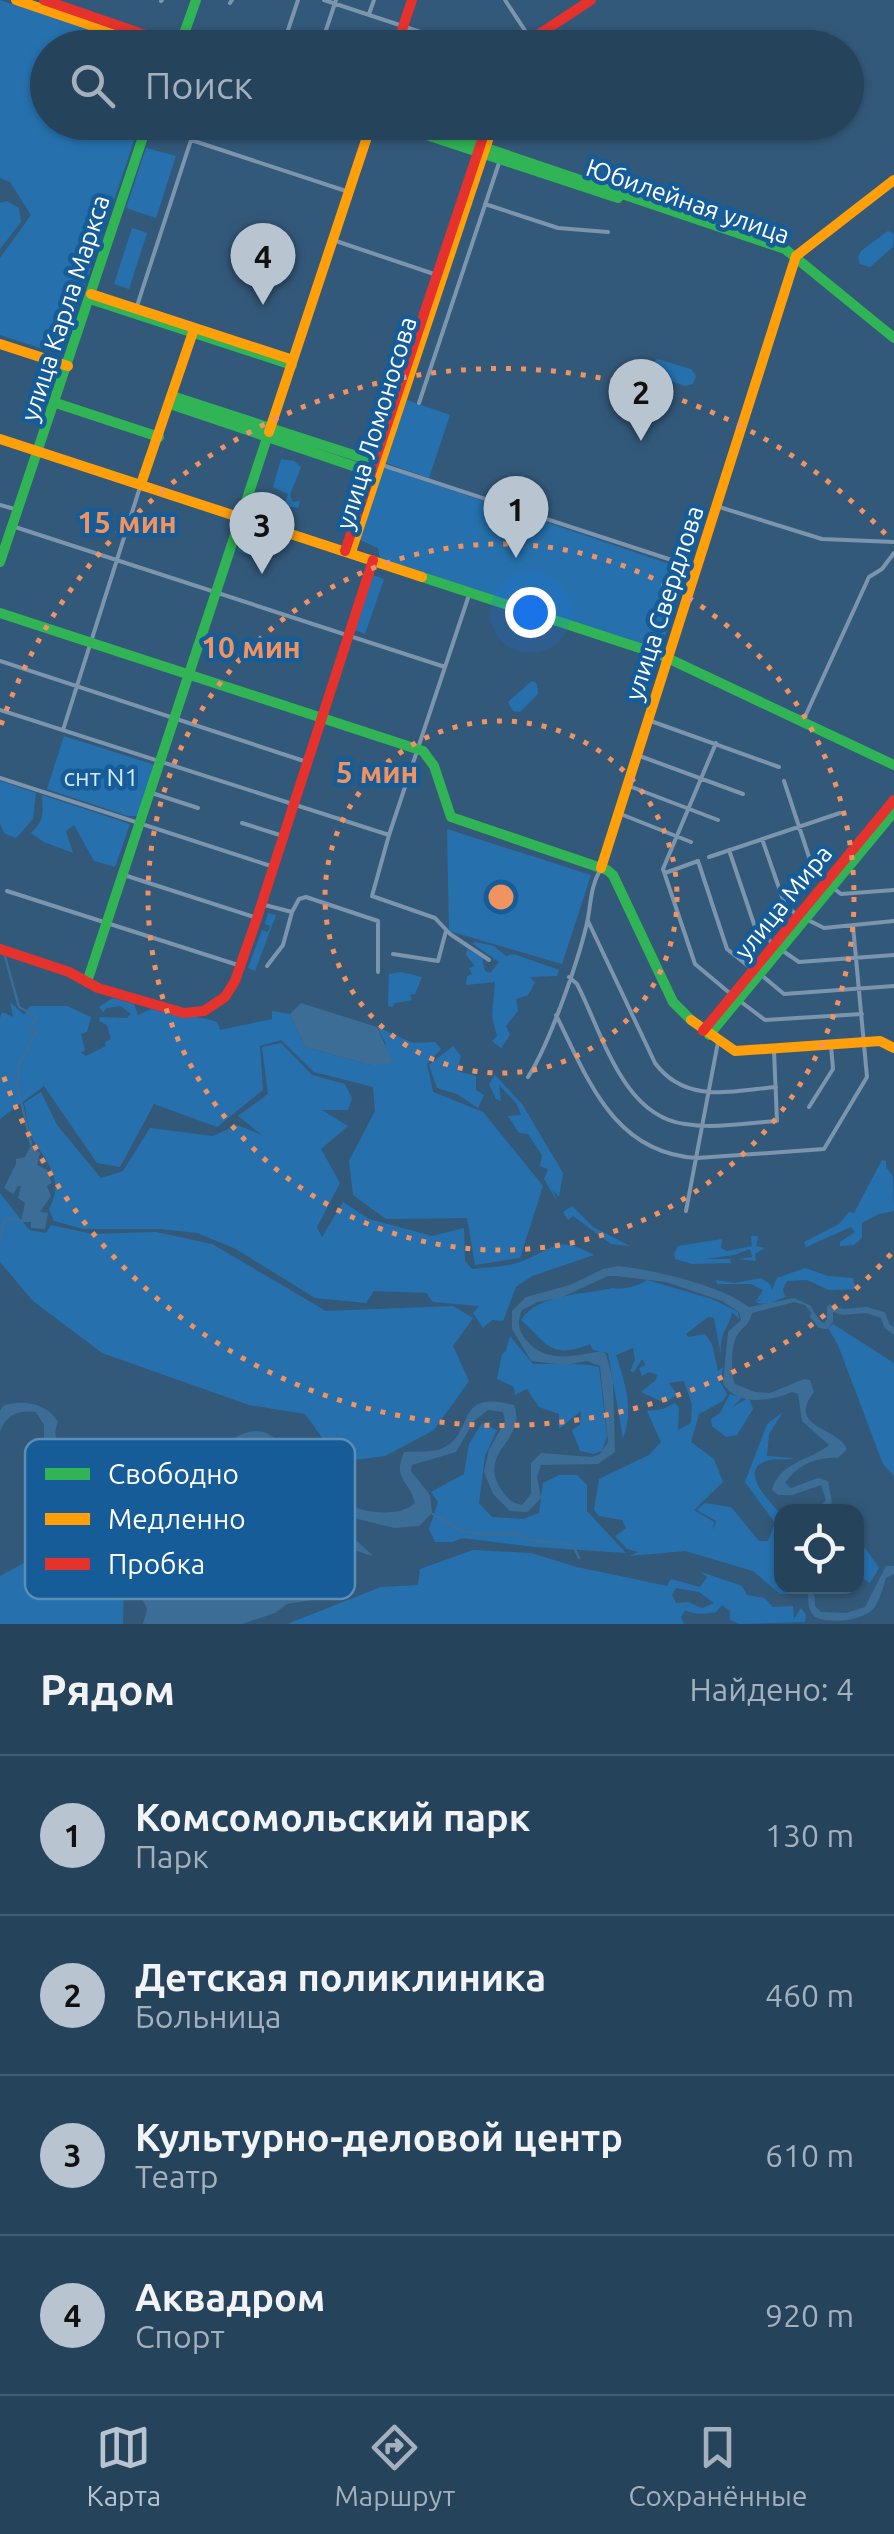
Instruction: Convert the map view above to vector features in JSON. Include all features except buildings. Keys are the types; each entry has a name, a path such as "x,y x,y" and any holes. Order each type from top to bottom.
{"main road":[{"path":"16,0 105,30"},
{"path":"44,0 131,30"},
{"path":"186,30 196,0"},
{"path":"402,30 412,0"},
{"path":"543,30 591,0"},
{"name":"улица Карла Маркса","path":"0,562 142,140"},
{"path":"88,982 366,140"},
{"name":"Юбилейная улица","path":"453,140 779,246 894,338"},
{"name":"улица Ломоносова","path":"376,468 485,140"},
{"name":"Юбилейная улица","path":"482,150 500,160 799,259"},
{"name":"улица Ломоносова","path":"0,949 160,1007 193,1013 221,1002 236,982 373,560 352,543 437,275 482,150"},
{"path":"799,259 894,180"},
{"name":"улица Свердлова","path":"601,868 799,259"},
{"path":"91,296 293,363"},
{"path":"141,484 194,331"},
{"path":"0,344 68,366"},
{"path":"171,400 376,468"},
{"path":"56,402 159,437"},
{"path":"0,439 241,516 352,543"},
{"path":"373,560 668,658 894,765"},
{"path":"0,613 418,749 432,760 444,807 451,817 601,868 613,876 673,1002 710,1036 735,1051 880,1041 894,1046"},
{"name":"улица Мира","path":"829,884 894,800"},
{"name":"улица Мира","path":"710,1036 735,998 801,917 894,812"}],"street":[{"path":"288,30 298,0"},
{"path":"324,0 415,30"},
{"path":"369,15 374,0"},
{"path":"505,0 525,30"},
{"path":"326,30 335,2"},
{"path":"135,311 191,140 349,192"},
{"path":"419,403 500,160"},
{"path":"485,204 558,228 608,232"},
{"path":"333,240 437,275"},
{"path":"376,468 696,568"},
{"path":"62,730 141,484"},
{"path":"0,504 18,510"},
{"path":"716,506 822,539 894,542"},
{"path":"12,526 444,667"},
{"path":"804,722 870,577 894,554"},
{"path":"470,592 372,896 435,918 446,931 489,960"},
{"path":"0,661 306,762"},
{"path":"0,710 389,835"},
{"path":"648,720 779,766"},
{"path":"716,743 676,836 665,873 694,964 765,1020 862,1014"},
{"path":"637,755 743,794"},
{"path":"0,778 272,867"},
{"path":"784,782 814,869 829,884 840,894 894,890"},
{"path":"627,785 718,820"},
{"path":"152,793 198,808"},
{"path":"618,813 691,842"},
{"path":"709,856 840,813"},
{"path":"242,823 282,836"},
{"path":"762,840 785,905 801,917 824,928 894,921"},
{"path":"729,850 756,930 799,962 894,955"},
{"path":"665,873 698,861 727,948 784,994 894,986"},
{"name":"улица Свердлова","path":"528,1077 569,977 601,868"},
{"path":"124,874 257,918"},
{"path":"7,891 242,963"},
{"path":"267,966 282,945 299,899 306,898 378,921 378,972"},
{"path":"262,904 292,912"},
{"path":"588,920 655,1064 677,1085 709,1093 776,1087"},
{"path":"556,1014 609,1115 626,1132 676,1157 824,1149 867,1076 853,926"},
{"path":"393,954 438,961 446,931"},
{"path":"569,977 577,984 610,1054 643,1105 674,1122 702,1126 777,1121 774,1051"},
{"path":"686,1211 709,1093 710,1036"},
{"path":"810,1107 833,1070 832,1046"}],"green space":[{"path":"0,0 92,30 30,30 30,140 134,140 65,345 52,352 0,335 0,258 31,215 10,182 0,178"},
{"path":"146,148 176,156 156,218 126,208"},
{"path":"7,201 19,208 21,222 0,249 0,203"},
{"path":"132,228 147,233 129,289 114,284"},
{"path":"888,231 894,234 893,247 870,267 860,264 861,251"},
{"path":"251,257 259,260 259,276 251,279 243,276 240,268 243,260"},
{"path":"657,359 691,369 696,376 693,384 685,386 652,374 650,365"},
{"path":"404,399 450,415 429,478 383,462"},
{"path":"281,459 301,467 290,495 293,502 300,501 298,508 284,506 288,494 273,487"},
{"path":"383,467 687,570 660,651 380,559 378,548 358,539"},
{"path":"245,528 264,534 259,551 250,555 237,551"},
{"path":"373,575 384,579 365,634 355,630"},
{"path":"532,681 537,684 538,694 520,712 513,711 508,702"},
{"name":"снт N1","path":"64,736 155,765 139,816 128,816 47,789"},
{"path":"0,781 36,793 33,819 16,838 4,833 0,823"},
{"path":"42,795 130,824 115,867 94,861 74,825 66,831 73,853 31,833 41,820"},
{"path":"447,829 591,875 562,964 449,931"},
{"path":"268,913 276,915 255,971 248,968 262,930 268,932"},
{"path":"475,942 494,946 506,956 514,954 559,970 557,976 530,977 535,983 528,995 516,999 518,1011 506,1026 510,1035 501,1048 492,1041 497,1036 492,1017 495,982 466,985 467,976 472,974 469,968 475,966 466,955 467,949 482,958 485,971 490,973 499,962"},
{"path":"401,972 422,977 415,994 410,995 412,1000 388,1006 389,974"},
{"path":"113,998 134,1004 138,1015 151,1009 201,1018 217,1022 220,1030 272,1019 272,1011 290,1014 305,1047 371,1065 386,1044 377,1027 413,1043 435,1042 441,1049 427,1064 433,1092 483,1112 543,1186 520,1258 475,1265 467,1218 386,1219 353,1195 349,1161 375,1111 373,1087 314,1072 281,1040 260,1046 263,1090 217,1127 154,1104 120,1167 97,1163 44,1086 0,1119 0,1018 2,1012 13,1017 10,1002 24,1015 30,1006 67,1006 91,1017 87,1032 81,1034 85,1050 81,1053 86,1056 111,1039 100,1017 127,1018 131,1014 121,1006 103,1012 99,1007"},
{"path":"281,1043 312,1075 345,1084 352,1098 348,1110 322,1110 348,1126 321,1149 340,1183 317,1227 322,1237 343,1202 369,1219 432,1236 464,1228 465,1261 472,1269 515,1264 563,1245 594,1255 532,1276 516,1287 503,1321 492,1320 483,1328 473,1313 479,1306 433,1302 426,1293 374,1291 366,1303 315,1298 236,1249 197,1233 83,1229 54,1221 49,1209 55,1190 53,1174 33,1139 24,1103 41,1092 57,1125 101,1178 123,1171 150,1128 213,1136 237,1125 262,1135 238,1116 268,1094 262,1047"},
{"path":"453,1046 461,1056 457,1071 476,1076 476,1090 484,1095 478,1108 457,1094 437,1088 429,1065"},
{"path":"495,1075 522,1104 563,1173 559,1197 553,1190 557,1201 544,1179 548,1169 540,1166 542,1155 528,1134 519,1133 508,1116 521,1115 517,1104 499,1085 501,1101 496,1099 489,1084"},
{"path":"882,1160 893,1176 894,1211 862,1223 862,1238 854,1245 840,1246 855,1232 851,1227 806,1247 804,1242 839,1224 849,1212 854,1213"},
{"path":"0,1193 29,1230 46,1233 51,1225 92,1234 156,1232 212,1244 326,1311 453,1306 473,1318 453,1346 469,1381 434,1430 385,1456 355,1460 355,1439 323,1439 305,1414 249,1405 102,1353 33,1301 0,1262"},
{"path":"572,1206 593,1227 630,1246 611,1244 573,1216 568,1220 563,1212"},
{"path":"751,1236 758,1236 756,1246 765,1248 755,1254 756,1261 738,1259 752,1257 750,1249 704,1259 730,1259 731,1263 693,1264 675,1259 678,1246 722,1239 721,1248 727,1251 752,1246"},
{"path":"805,1268 828,1276 853,1278 856,1289 829,1290 807,1280 787,1281 785,1297 768,1304 757,1303 764,1296 755,1303 763,1290 751,1284 717,1284 716,1280 735,1283 761,1278 772,1290 777,1278"},
{"path":"647,1280 712,1299 738,1312 739,1319 732,1312 721,1355 714,1318 708,1317 686,1334 705,1334 712,1344 718,1371 723,1367 720,1382 727,1394 723,1401 699,1414 691,1442 714,1459 723,1482 694,1510 714,1522 713,1531 716,1521 697,1510 705,1503 731,1507 759,1541 768,1541 774,1526 774,1589 753,1571 685,1551 629,1556 638,1552 627,1549 615,1536 626,1528 622,1520 599,1516 594,1510 599,1479 649,1455 661,1442 647,1411 675,1403 679,1408 678,1430 691,1423 692,1405 684,1381 669,1383 677,1395 665,1403 641,1392 657,1375 649,1372 642,1376 639,1368 646,1365 642,1359 634,1372 630,1371 635,1360 633,1348 616,1355 628,1407 623,1438 608,1353 593,1350 590,1344 558,1350 521,1320 539,1305 563,1296 636,1286"},
{"path":"833,1324 894,1363 894,1476 883,1464 828,1328"},
{"path":"510,1336 533,1364 599,1367 607,1436 602,1451 580,1451 572,1430 580,1425 581,1411 559,1429 559,1414 539,1407 527,1389 515,1395 514,1387 497,1379"},
{"path":"730,1394 742,1398 731,1408 746,1399 753,1409 737,1435 726,1437 712,1426 711,1419 720,1413"},
{"path":"783,1412 769,1434 767,1456 794,1458 759,1464 755,1478 774,1506 774,1522 745,1482 767,1424"},
{"path":"482,1423 497,1430 485,1456 479,1503 492,1517 523,1519 539,1513 543,1483 559,1475 577,1475 587,1485 587,1511 626,1553 462,1538 435,1542 429,1529 438,1502 431,1492 464,1474 469,1444"},
{"path":"864,1548 879,1568 870,1583 864,1579"},
{"path":"473,1550 531,1553 667,1586 671,1579 700,1587 707,1577 701,1572 742,1586 747,1595 764,1598 773,1607 793,1606 794,1619 801,1608 806,1615 805,1622 740,1624 730,1620 730,1611 722,1605 716,1612 685,1610 681,1617 684,1624 287,1624 381,1587 418,1585 420,1569","holes":["676,1588 699,1592 714,1603 702,1608 688,1602 676,1603 672,1595"]},
{"path":"25,1562 25,1599 124,1599 123,1624 0,1624 0,1576"}],"shaded area":[{"path":"301,1003 377,1027 393,1063 371,1065 305,1047 290,1014"},
{"path":"31,1145 40,1153 37,1165 47,1170 52,1183 47,1186 51,1196 40,1212 48,1213 45,1229 21,1222 25,1203 18,1198 21,1186 13,1194 4,1188 16,1159 25,1157"},
{"path":"618,1266 704,1285 749,1307 794,1298 811,1306 818,1321 805,1305 794,1302 752,1313 736,1338 732,1374 735,1384 755,1392 770,1393 810,1380 814,1392 806,1413 847,1449 838,1458 808,1463 785,1483 791,1488 818,1478 828,1481 831,1504 822,1504 826,1500 821,1485 792,1495 778,1495 772,1490 788,1467 829,1445 802,1421 798,1394 746,1399 723,1384 728,1332 741,1320 739,1312 722,1301 666,1282 608,1276 522,1310 519,1322 526,1340 543,1353 606,1354 613,1380 615,1452 598,1464 541,1465 537,1477 541,1498 528,1512 510,1511 493,1494 484,1472 489,1450 505,1421 503,1412 488,1410 474,1421 456,1452 412,1465 411,1471 430,1495 432,1513 419,1526 394,1528 355,1518 355,1507 389,1512 415,1503 401,1475 404,1452 445,1447 454,1440 468,1414 482,1403 514,1405 514,1428 494,1466 503,1492 516,1503 522,1505 531,1494 531,1463 541,1453 592,1457 600,1454 608,1442 600,1366 587,1361 565,1365 531,1361 512,1329 512,1311 526,1297"},
{"path":"18,1403 41,1407 58,1422 58,1439 44,1439 44,1425 36,1412 23,1412 14,1414 0,1431 0,1411 3,1406"},
{"path":"254,1431 276,1439 234,1439"},
{"path":"355,1540 357,1541 373,1556 355,1550"},
{"path":"886,1566 894,1566 894,1574 886,1578 874,1608 854,1618 837,1621 815,1617 808,1594 814,1594 815,1606 821,1612 846,1613 865,1607"},
{"path":"142,1599 311,1600 287,1604 275,1613 242,1624 143,1624 147,1609"}],"waterway":[{"path":"5,956 19,1007 37,1017 30,1028 36,1033 20,1062 17,1084 31,1144"},
{"path":"0,1241 5,1218 24,1221"},
{"path":"813,1316 826,1326 830,1308 843,1312 866,1310 883,1315 894,1331"},
{"path":"433,1514 462,1531 521,1535 529,1540 573,1545 579,1558"}],"traffic: fast":[{"path":"185,30 196,0"},
{"path":"0,562 142,140"},
{"path":"442,140 618,198"},
{"path":"462,140 785,249 894,338"},
{"path":"90,299 292,365"},
{"path":"172,396 375,462"},
{"path":"56,403 159,437"},
{"path":"170,404 374,473"},
{"path":"87,982 269,432"},
{"path":"422,577 661,655 894,765"},
{"path":"0,613 423,751 434,766 451,817 613,875 673,1002 691,1020"},
{"path":"709,1035 894,812"}],"traffic: slow":[{"path":"16,0 105,30"},
{"path":"269,432 366,140"},
{"path":"351,552 488,140"},
{"path":"601,868 796,256 894,180"},
{"path":"91,294 293,360"},
{"path":"141,484 193,332"},
{"path":"0,344 68,366"},
{"path":"0,439 422,577"},
{"path":"691,1020 735,1051 880,1041 894,1048"}],"traffic: jam":[{"path":"44,0 131,30"},
{"path":"402,30 412,0"},
{"path":"545,30 591,0"},
{"path":"345,551 482,140"},
{"path":"0,949 69,972 98,988 184,1013 204,1011 225,997 235,981 257,918 373,560"},
{"path":"703,1031 894,800"}],"place":[{"name":"Аквадром","path":"263,305"},
{"name":"Детская поликлиника","path":"641,441"},
{"name":"Комсомольский парк","path":"516,558"},
{"name":"Культурно-деловой центр","path":"262,574"}]}
